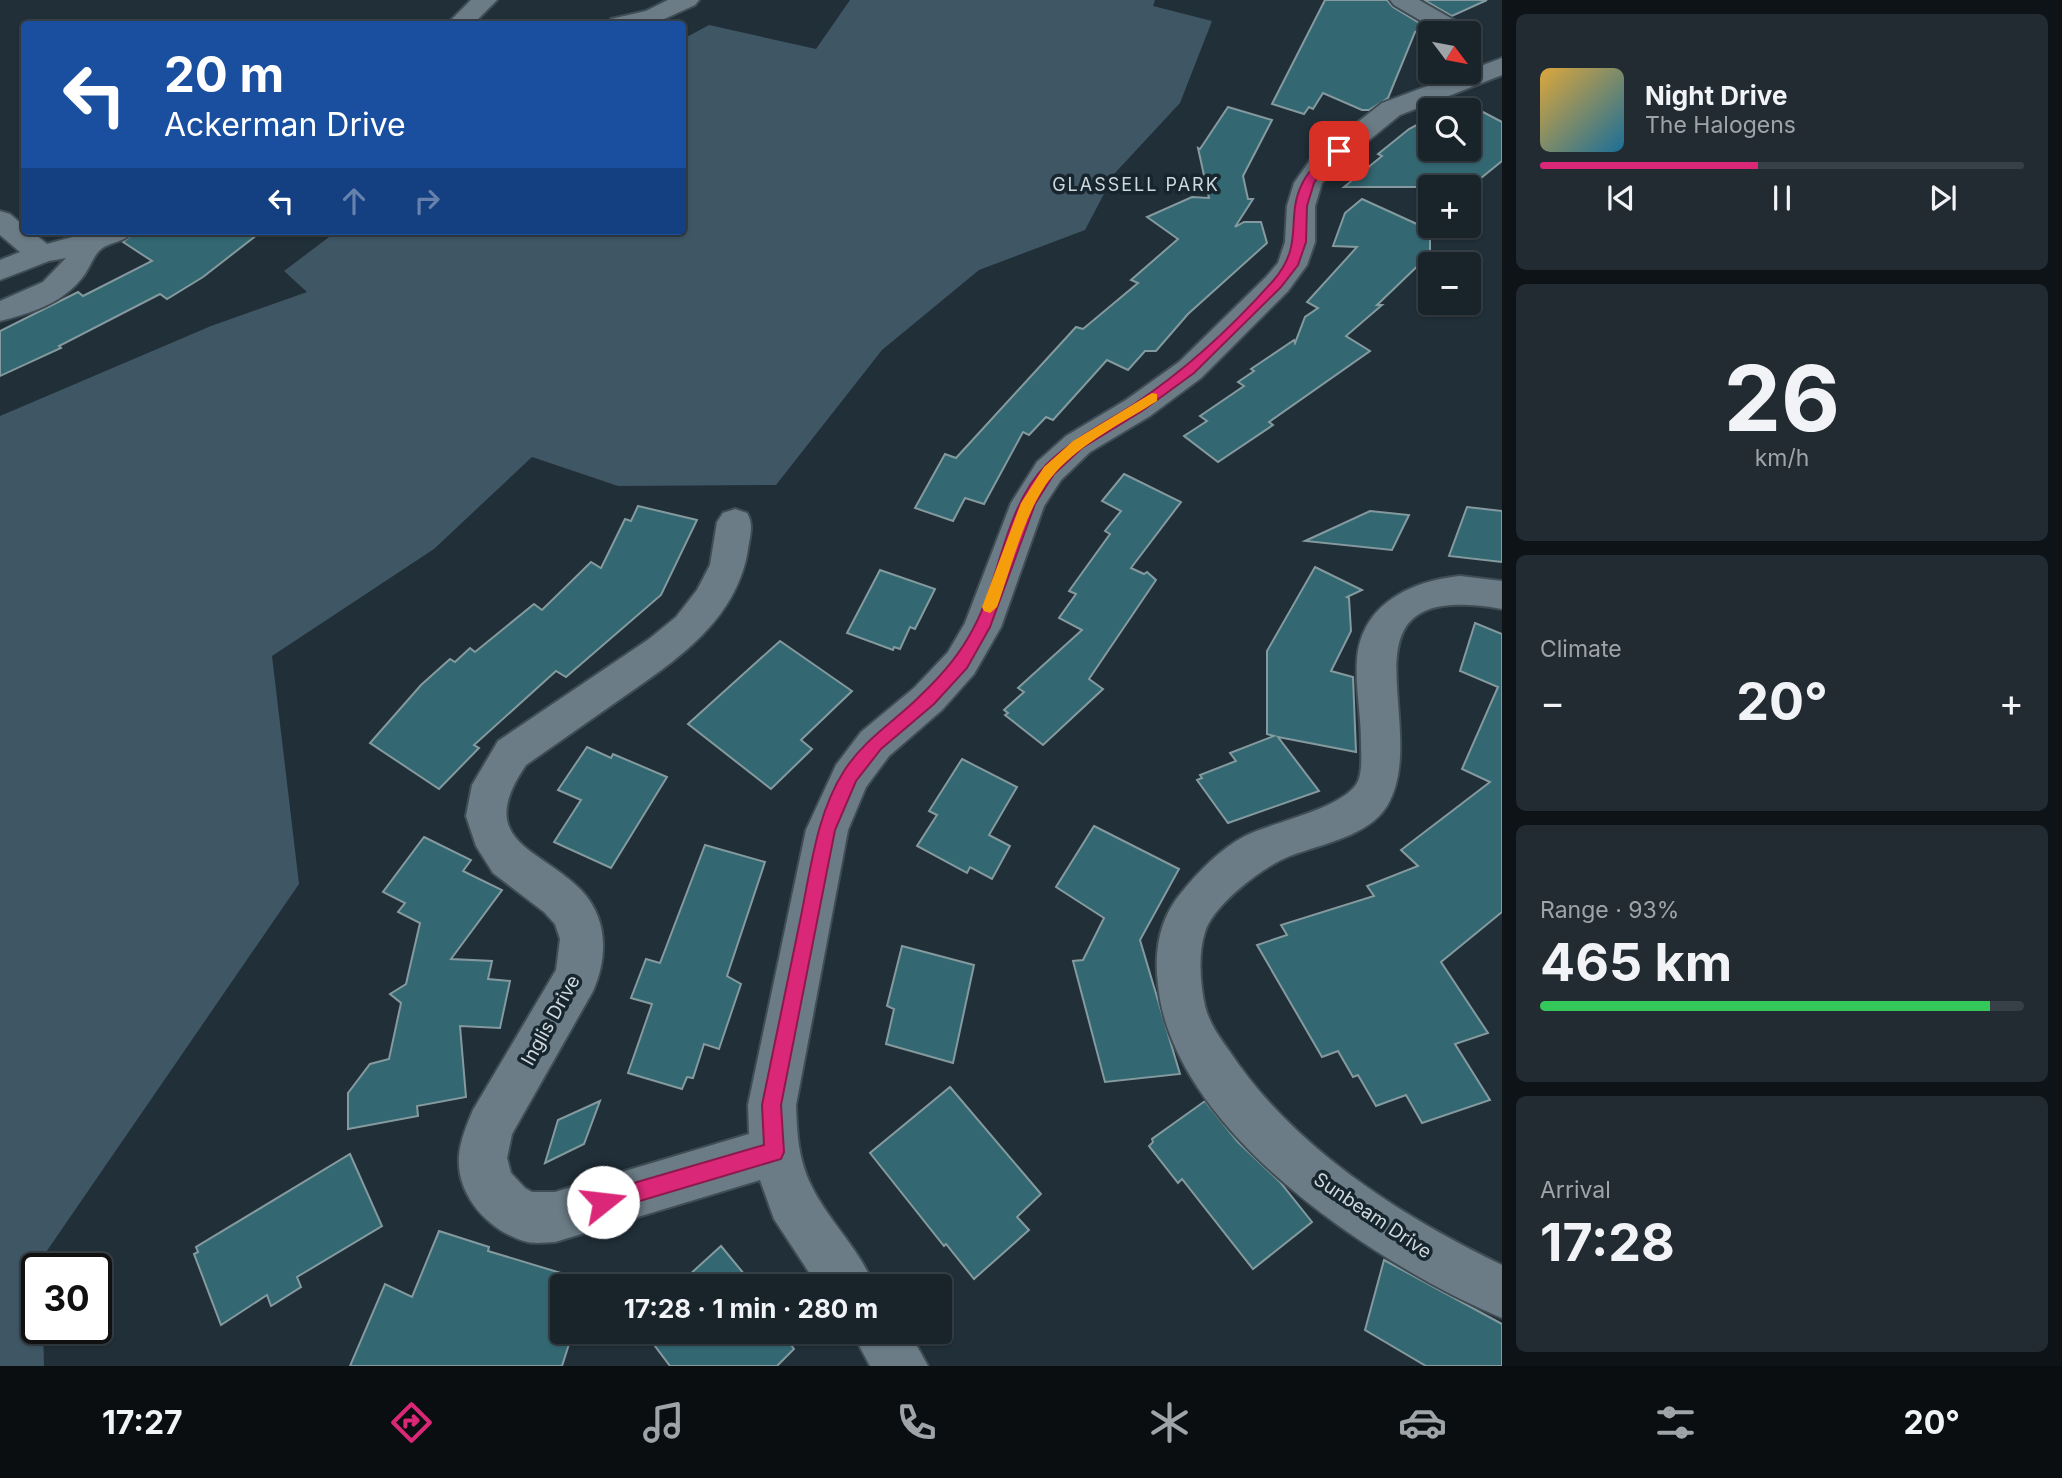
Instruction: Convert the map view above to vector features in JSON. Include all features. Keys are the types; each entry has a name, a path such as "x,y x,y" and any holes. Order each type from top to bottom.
{"street":[{"path":"462,21 485,0"},
{"path":"634,21 653,17 687,0"},
{"path":"840,1274 792,1201 774,1152 772,1105 827,830 850,777 875,744 928,699 961,663 982,627 1028,503 1049,471 1077,444 1138,408 1190,370 1277,284 1292,265 1300,242 1301,206 1308,183 1321,165 1391,110 1483,48 1402,0"},
{"path":"0,220 41,254"},
{"path":"0,271 41,254 89,244 109,235"},
{"path":"0,311 21,306 46,295 76,270 89,244"},
{"name":"Inglis Drive","path":"735,522 728,565 711,599 689,627 662,650 512,753 498,771 486,798 487,826 500,854 523,873 562,897 578,920 583,948 577,976 490,1127 483,1158 489,1186 507,1206 529,1216 555,1217 774,1152"},
{"name":"Sunbeam Drive","path":"1502,595 1462,590 1429,595 1402,607 1385,624 1377,645 1376,659 1381,771 1372,794 1352,813 1259,850 1222,878 1194,909 1179,941 1176,984 1187,1027 1208,1065 1257,1123 1325,1186 1404,1241 1502,1292"},
{"path":"886,1344 901,1366"}],"shaded area":[{"path":"850,0 1155,0 1153,6 1212,21 1180,103 1115,173 1085,230 979,270 882,350 776,485 618,486 532,457 434,549 272,656 299,884 45,1253 21,1253 21,1344 43,1344 44,1366 0,1366 0,416 211,326 307,292 284,271 332,235 686,235 686,37 709,25 816,49"}],"building":[{"path":"1325,0 1387,0 1393,7 1418,22 1418,31 1415,32 1388,98 1369,110 1362,110 1323,93 1313,109 1309,107 1304,114 1272,104"},
{"path":"1424,0 1487,0 1452,16"},
{"path":"1228,107 1272,120 1243,176 1248,199 1253,199 1235,227 1244,222 1261,222 1267,243 1188,314 1156,351 1145,351 1128,370 1107,360 1053,420 1046,417 1029,435 1023,432 984,504 965,498 953,521 915,508 945,454 956,458 1076,327 1083,329 1138,283 1131,280 1178,239 1147,217 1192,197 1209,198 1198,148 1200,149"},
{"path":"1481,111 1502,122 1502,161 1481,178 1481,175 1418,175 1418,187 1344,187 1382,156 1378,154 1418,124 1418,161 1481,161"},
{"path":"1362,199 1418,225 1418,238 1430,238 1430,252 1418,252 1418,266 1377,305 1382,305 1346,336 1370,351 1269,422 1273,425 1218,462 1184,436 1207,421 1200,416 1244,386 1238,382 1254,371 1251,369 1294,340 1295,343 1305,317 1318,308 1307,302 1357,247 1333,246 1345,213"},
{"path":"131,235 257,235 203,277 167,299 160,294 59,346 61,348 0,376 0,331 78,292 83,296 152,261 123,242"},
{"path":"1124,474 1181,502 1131,568 1144,574 1147,572 1156,580 1089,679 1103,689 1043,745 1005,715 1008,713 1004,710 1024,692 1018,688 1082,630 1059,618 1076,594 1069,591 1110,534 1105,531 1121,511 1102,501"},
{"path":"638,506 697,520 661,595 566,677 556,671 474,745 479,748 439,789 370,743 421,685 450,659 455,662 470,648 475,652 534,604 542,610 591,562 601,568 625,519 631,521"},
{"path":"1467,507 1502,511 1502,562 1449,556"},
{"path":"1370,511 1409,515 1392,550 1305,541"},
{"path":"1315,567 1362,590 1347,597 1351,631 1331,671 1353,677 1356,752 1278,737 1319,791 1228,823 1197,780 1202,778 1200,775 1236,761 1230,753 1274,736 1267,734 1267,651"},
{"path":"880,570 935,589 915,629 910,627 900,649 894,647 893,650 847,633"},
{"path":"1475,623 1502,634 1502,912 1441,962 1488,1033 1455,1044 1490,1100 1422,1123 1406,1095 1376,1106 1358,1075 1353,1077 1338,1051 1322,1057 1257,945 1287,935 1281,925 1374,896 1367,886 1418,866 1401,850 1490,782 1462,769 1498,687 1460,671"},
{"path":"780,641 852,691 801,740 812,749 771,789 688,724"},
{"path":"587,747 611,758 613,754 667,777 611,868 554,842 581,800 558,790"},
{"path":"962,759 1017,787 989,835 1010,846 992,879 970,867 967,873 917,846 937,815 929,811"},
{"path":"1094,826 1179,869 1140,940 1180,1074 1105,1082 1073,961 1083,960 1104,918 1056,887"},
{"path":"424,837 471,860 463,871 502,890 451,959 492,961 488,979 510,981 500,1028 460,1026 466,1097 417,1106 418,1116 348,1129 348,1093 370,1064 389,1059 401,1003 390,994 406,984 420,923 398,912 405,903 383,892"},
{"path":"705,845 765,862 727,976 741,984 719,1049 704,1044 693,1078 687,1077 682,1089 628,1073 652,1004 631,998 646,959 660,963"},
{"path":"902,946 974,965 953,1063 886,1044 894,1009 887,1006"},
{"path":"950,1087 1041,1194 1017,1217 1029,1230 974,1279 946,1244 944,1246 870,1153"},
{"path":"600,1101 584,1144 545,1163 558,1120"},
{"path":"1205,1101 1238,1142 1280,1182 1312,1222 1253,1269 1182,1179 1178,1183 1149,1146 1153,1142 1152,1139"},
{"path":"350,1154 382,1226 297,1277 301,1287 271,1306 267,1295 221,1325 194,1254 198,1252 196,1247"},
{"path":"439,1231 489,1247 488,1251 564,1274 550,1274 550,1344 569,1344 562,1366 350,1366 385,1284 412,1297"},
{"path":"721,1246 744,1274 690,1274"},
{"path":"1384,1260 1502,1324 1502,1366 1426,1366 1365,1330"},
{"path":"790,1344 794,1349 777,1366 670,1366 655,1346"}],"slow traffic":[{"path":"990,607 1028,503 1049,471 1077,444 1152,397"}],"district":[{"name":"GLASSELL PARK","path":"1136,185"}],"route":[{"path":"603,1202 774,1152 772,1105 827,830 850,777 875,744 928,699 961,663 982,627 1028,503 1049,471 1077,444 1138,408 1190,370 1277,284 1292,265 1300,242 1301,206 1308,183 1321,165 1339,151"}]}
